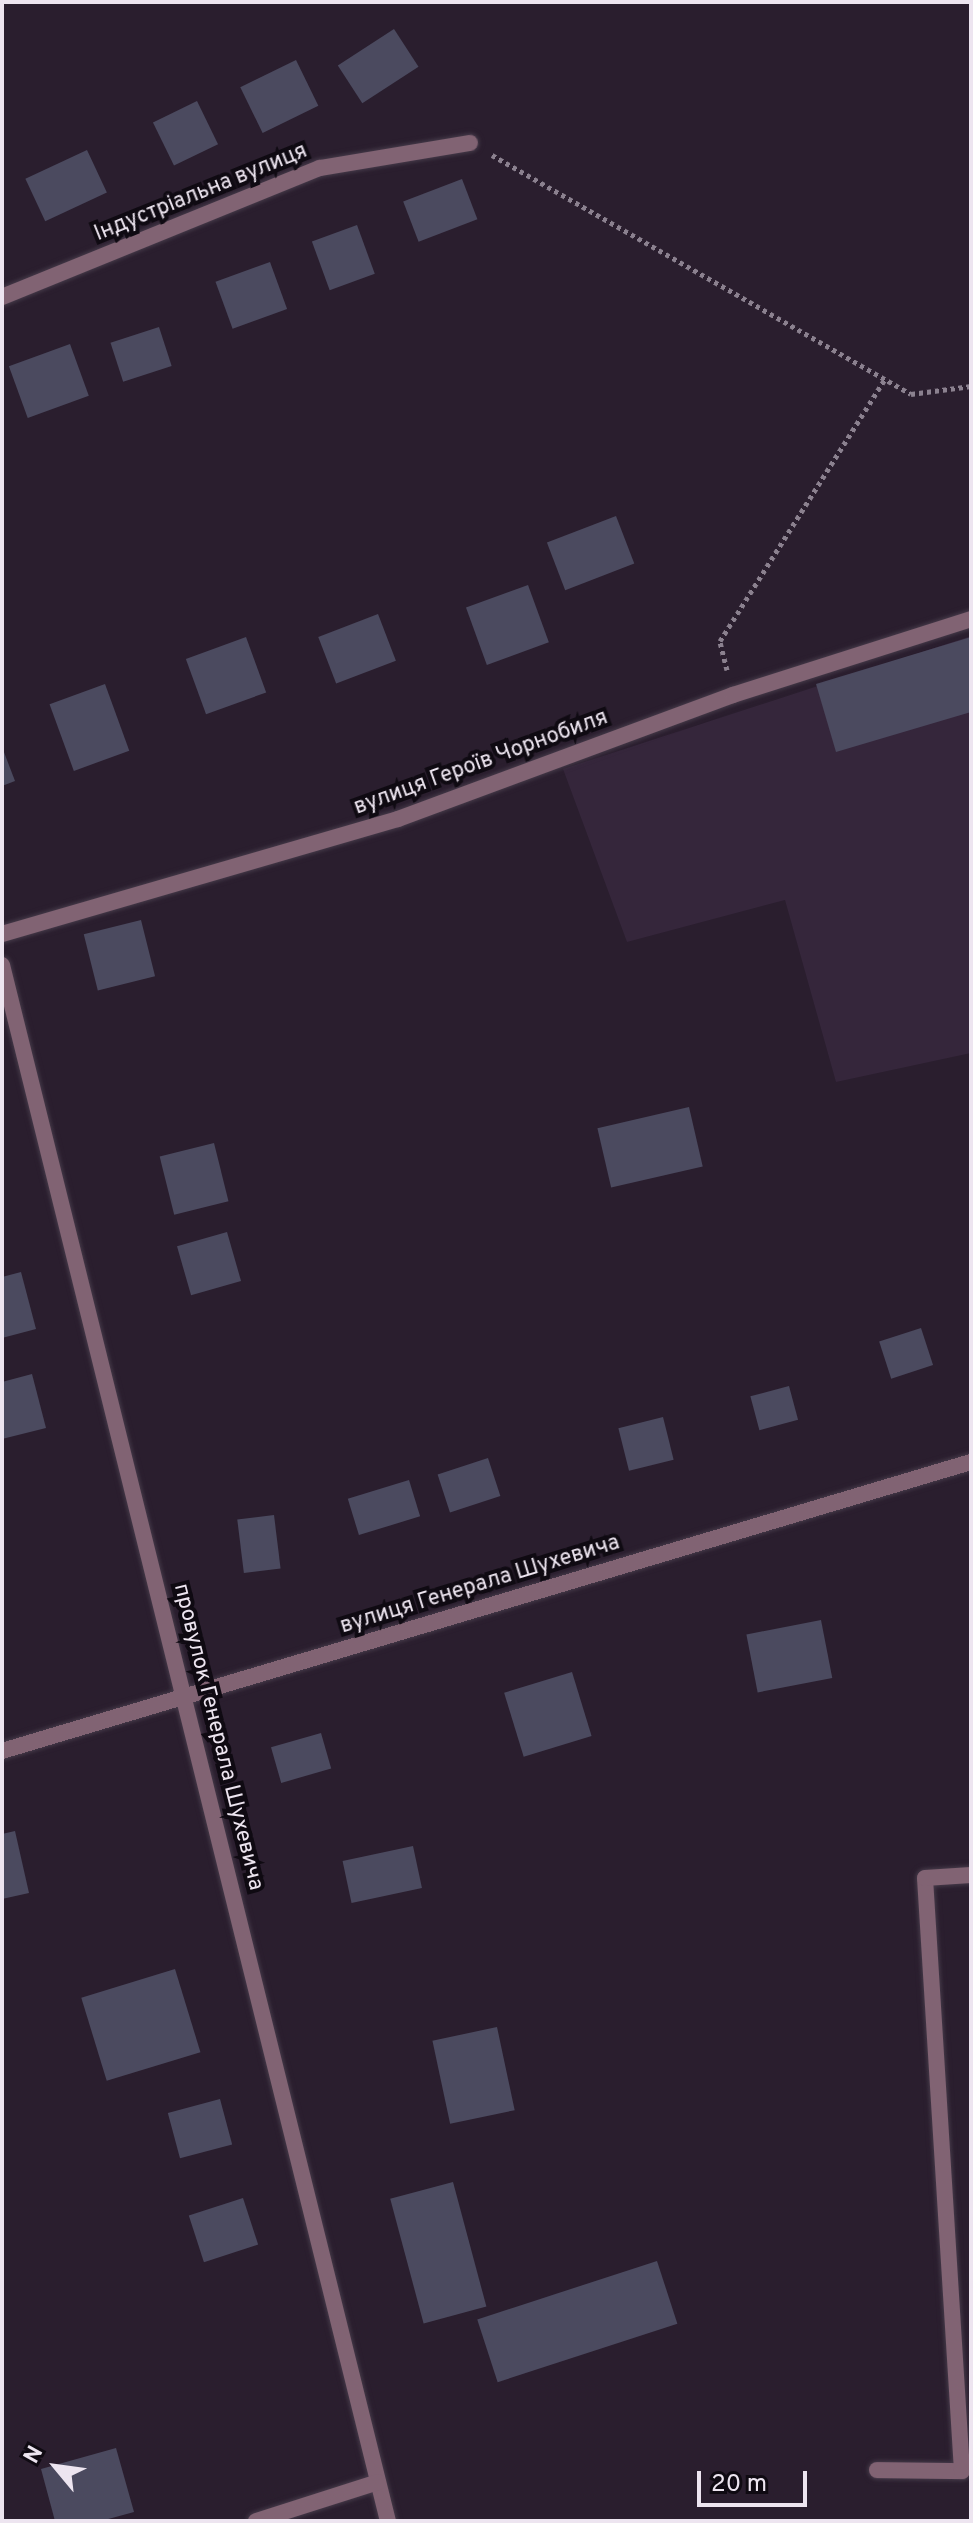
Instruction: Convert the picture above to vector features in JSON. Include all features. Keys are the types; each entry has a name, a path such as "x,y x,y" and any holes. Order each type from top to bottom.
{"street":[{"name":"Індустріальна вулиця","path":"2,297 320,168 470,143"},
{"name":"вулиця Героїв Чорнобиля","path":"2,934 398,819 733,695 971,619"},
{"name":"провулок Генерала Шухевича","path":"2,965 388,2521"},
{"name":"вулиця Генерала Шухевича","path":"2,1751 971,1462"},
{"path":"877,2470 962,2471 925,1878 971,1875"},
{"path":"256,2521 378,2482"}],"path":[{"path":"470,143 911,394 971,386"},
{"path":"733,695 720,641 885,379"}],"shaded area":[{"path":"971,636 971,1053 836,1082 785,900 627,942 563,769"}],"building":[{"path":"394,29 419,67 362,103 338,65"},
{"path":"296,60 318,106 263,133 240,87"},
{"path":"197,101 218,144 174,166 153,122"},
{"path":"87,150 107,193 45,221 25,179"},
{"path":"462,179 477,219 419,242 403,202"},
{"path":"357,225 375,274 330,290 312,241"},
{"path":"270,262 287,309 233,329 215,282"},
{"path":"159,327 172,366 123,382 110,343"},
{"path":"70,344 89,396 28,418 9,366"},
{"path":"616,516 634,564 565,590 547,543"},
{"path":"528,585 549,642 487,665 466,608"},
{"path":"378,614 396,661 336,684 318,637"},
{"path":"246,637 266,692 206,714 186,659"},
{"path":"971,637 971,712 836,752 816,684"},
{"path":"105,684 129,751 74,771 50,704"},
{"path":"2,747 15,781 2,786"},
{"path":"141,920 155,976 98,991 84,934"},
{"path":"689,1107 703,1166 611,1188 597,1128"},
{"path":"214,1143 229,1201 174,1215 160,1157"},
{"path":"227,1232 241,1281 191,1295 177,1246"},
{"path":"21,1272 36,1329 2,1338 2,1277"},
{"path":"921,1328 933,1365 891,1379 879,1342"},
{"path":"32,1374 46,1428 2,1439 2,1382"},
{"path":"789,1386 798,1420 759,1430 750,1396"},
{"path":"663,1417 674,1460 629,1471 618,1428"},
{"path":"488,1458 500,1496 450,1512 438,1474"},
{"path":"409,1480 420,1516 359,1535 348,1499"},
{"path":"274,1515 281,1569 244,1573 237,1520"},
{"path":"821,1620 832,1678 758,1692 746,1635"},
{"path":"572,1672 592,1736 524,1757 504,1693"},
{"path":"321,1733 331,1769 281,1783 271,1747"},
{"path":"15,1831 29,1893 2,1899 2,1834"},
{"path":"413,1846 422,1888 352,1903 343,1861"},
{"path":"175,1969 200,2052 107,2081 81,1998"},
{"path":"497,2027 515,2110 450,2124 432,2041"},
{"path":"220,2099 232,2144 180,2158 168,2113"},
{"path":"453,2182 486,2307 424,2323 390,2199"},
{"path":"243,2198 258,2245 204,2262 189,2216"},
{"path":"657,2261 677,2324 498,2382 477,2319"},
{"path":"116,2448 134,2512 101,2521 55,2521 41,2469"}]}
